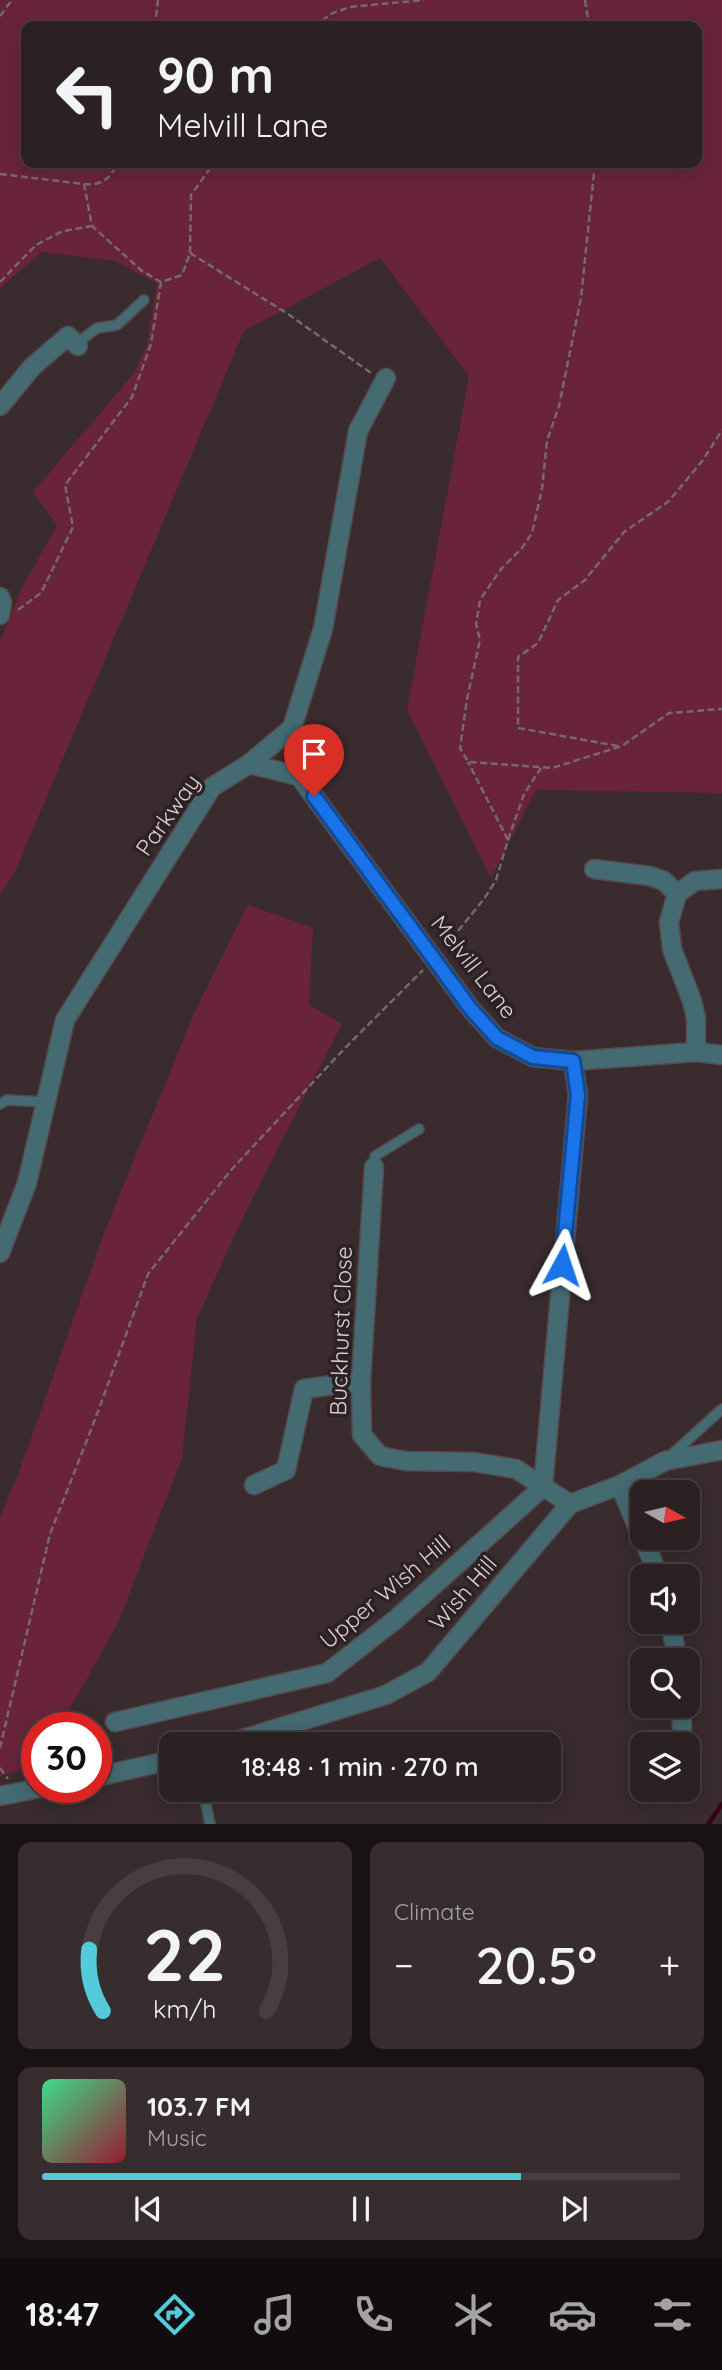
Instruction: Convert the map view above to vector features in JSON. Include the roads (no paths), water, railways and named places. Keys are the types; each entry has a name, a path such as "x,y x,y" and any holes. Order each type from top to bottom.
{"street":[{"path":"0,406 32,367 68,336 77,345"},
{"path":"249,764 299,776 292,729 323,629 358,431 385,380"},
{"path":"0,597 5,615"},
{"name":"Parkway","path":"0,1253 27,1183 65,1020 212,787 249,764 292,729"},
{"name":"Melvill Lane","path":"299,776 470,1008 497,1038 533,1057 573,1061 696,1052 722,1055"},
{"path":"594,869 650,876 664,881 677,894"},
{"path":"696,1052 696,1018 672,949 669,922 677,894 695,881 722,878"},
{"path":"543,1487 578,1095 573,1061"},
{"name":"Buckhurst Close","path":"374,1167 360,1381 362,1435 380,1456 406,1461 474,1462 516,1469 570,1504"},
{"path":"254,1485 286,1469 304,1389 360,1381"},
{"name":"Wish Hill","path":"265,1732 386,1695 428,1672 570,1504 620,1485 666,1461 722,1450"},
{"path":"620,1485 630,1509"},
{"name":"Upper Wish Hill","path":"115,1722 327,1673 395,1620 543,1487"},
{"path":"682,1718 682,1727"},
{"path":"112,1773 159,1763"},
{"path":"0,1796 21,1792"}],"lane":[{"path":"77,345 97,328 117,325 144,300"},
{"path":"0,1104 7,1100 46,1102"},
{"path":"374,1167 375,1157 419,1129"},
{"path":"666,1461 722,1409"},
{"path":"205,1802 210,1824"}],"waterway":[{"path":"708,1824 722,1804"}]}
